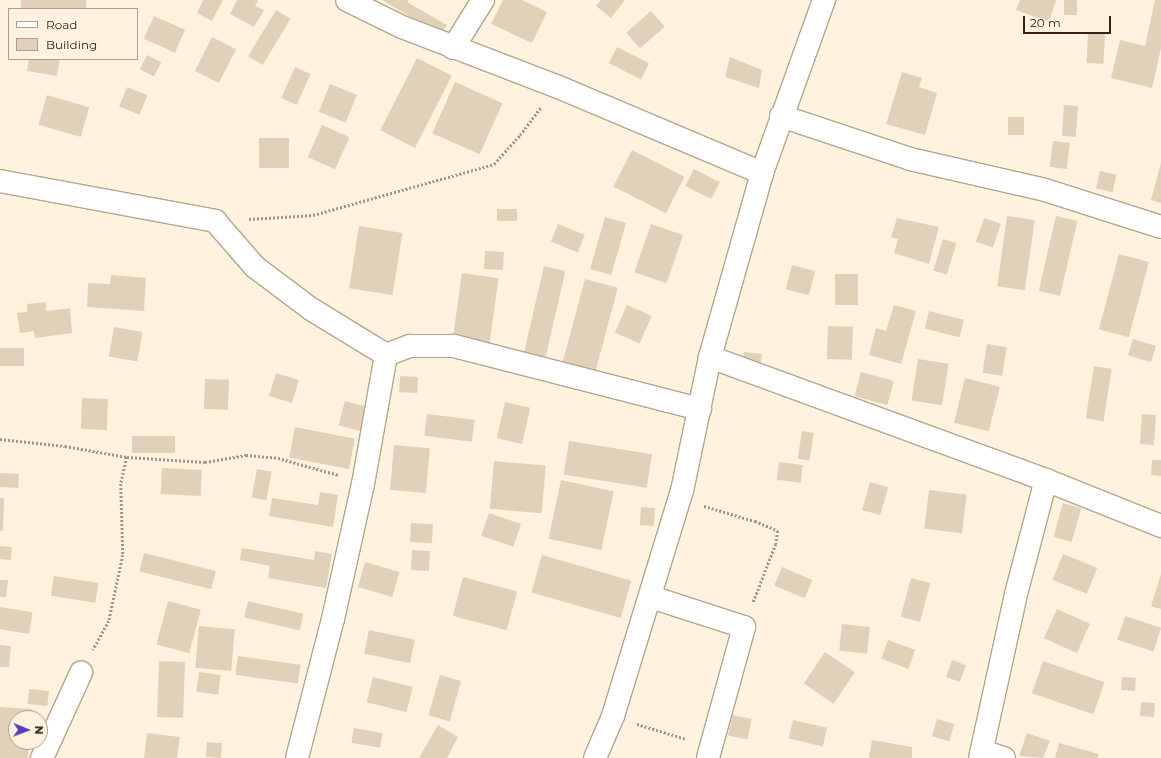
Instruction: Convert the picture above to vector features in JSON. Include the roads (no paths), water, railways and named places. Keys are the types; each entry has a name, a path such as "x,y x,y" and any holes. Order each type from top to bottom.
{"street":[{"path":"346,0 453,48 556,86 762,173"},
{"path":"453,48 483,0"},
{"path":"595,758 613,716 651,597 682,491 710,357 762,173 824,0"},
{"path":"782,116 910,159 1045,190 1161,227"},
{"path":"0,181 215,221 255,267 311,309 386,354 410,346 454,346 700,409"},
{"path":"297,758 333,619 363,484 386,354"},
{"path":"710,357 1046,480 1161,526"},
{"path":"1004,758 981,755 1016,594 1046,480"},
{"path":"651,597 744,627 710,752"},
{"path":"42,758 81,673"}]}
